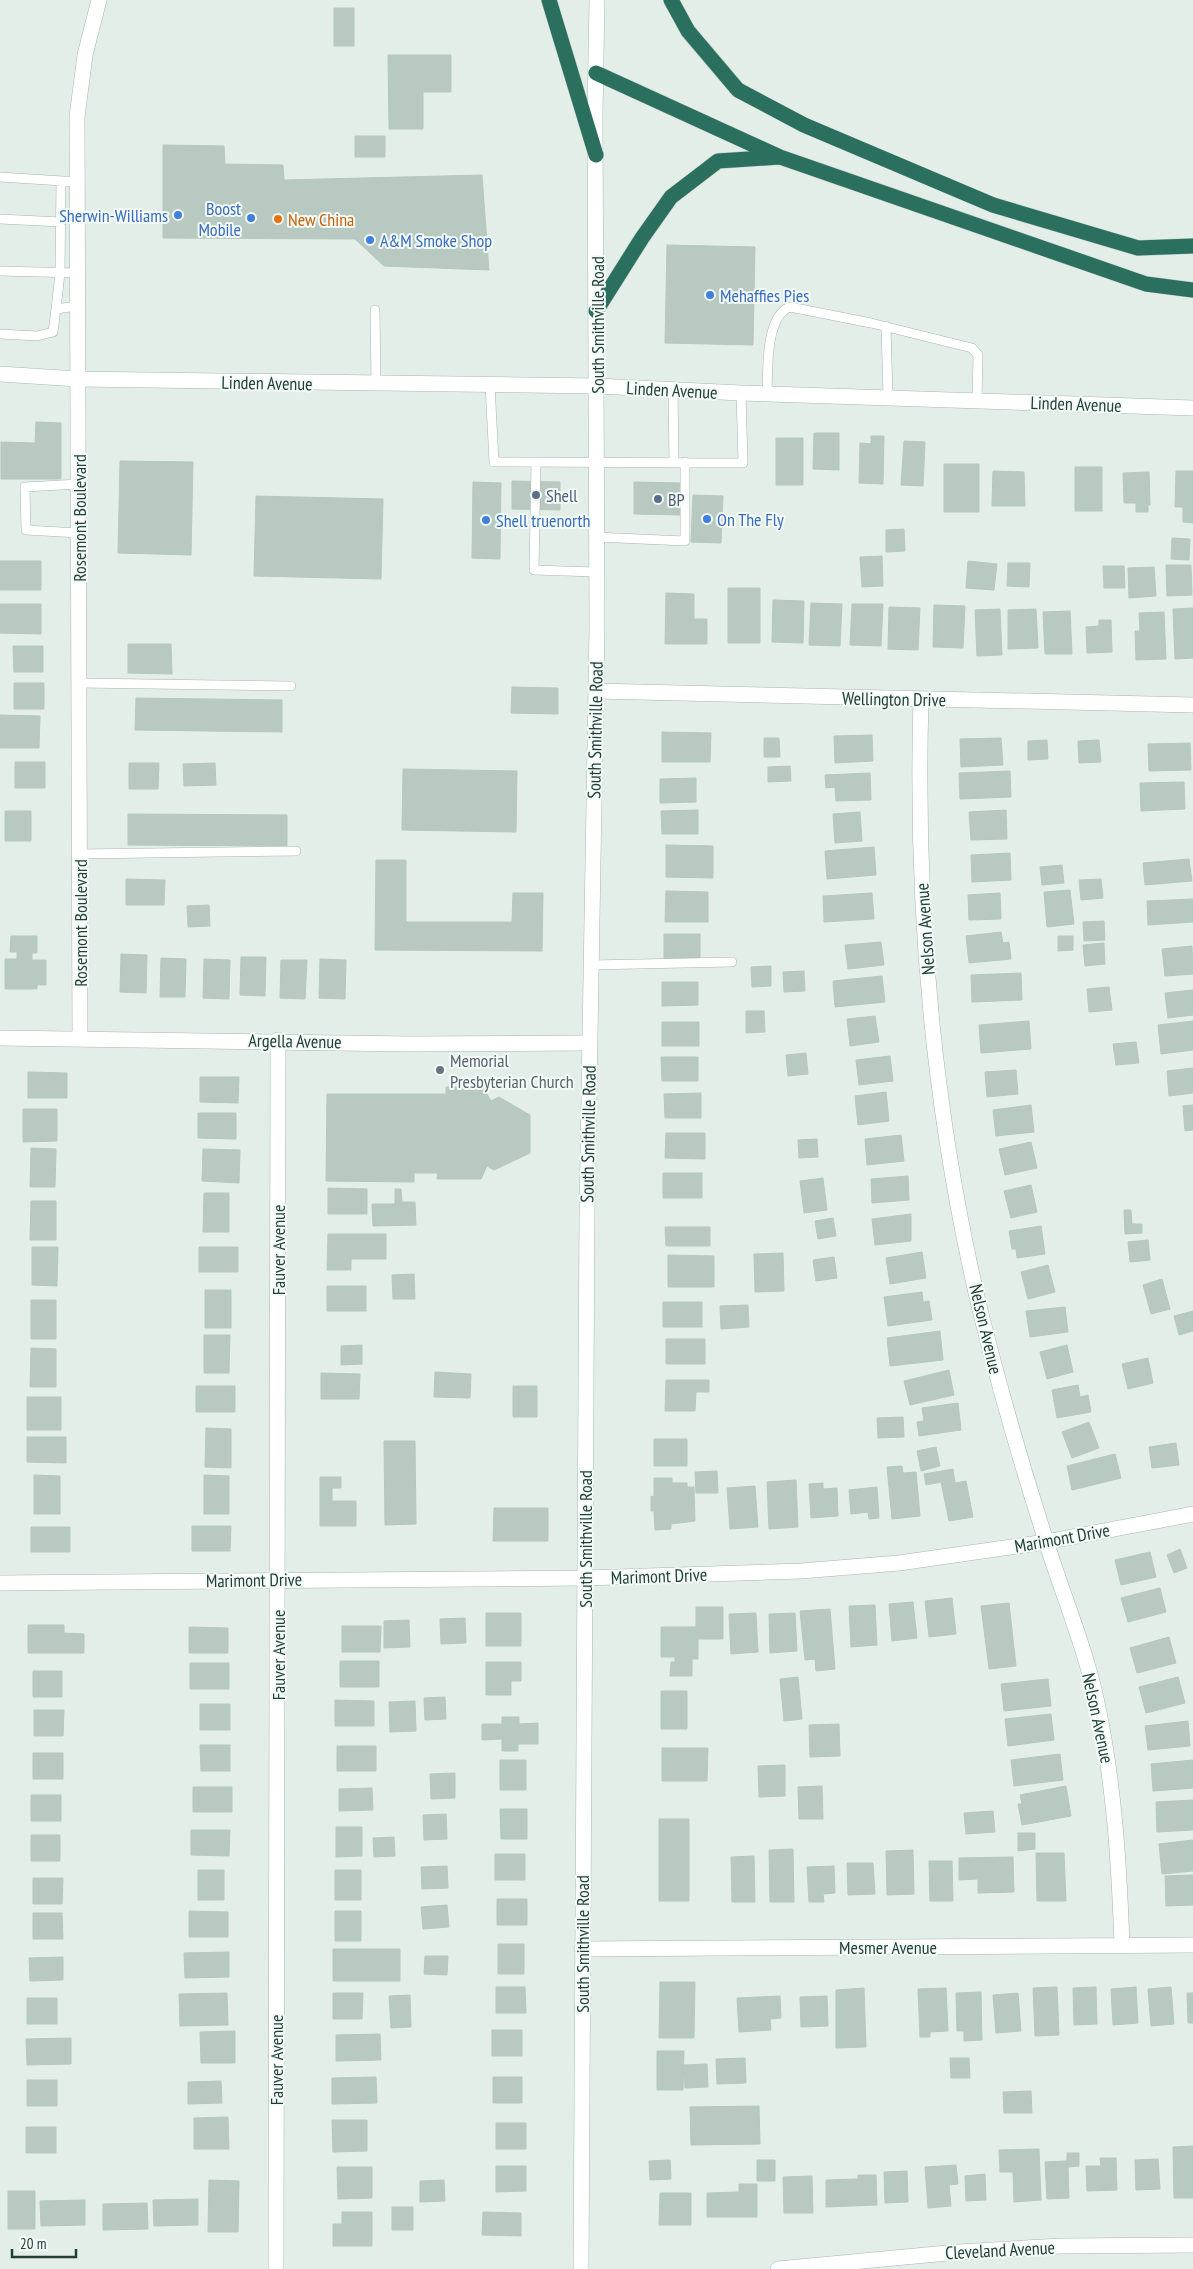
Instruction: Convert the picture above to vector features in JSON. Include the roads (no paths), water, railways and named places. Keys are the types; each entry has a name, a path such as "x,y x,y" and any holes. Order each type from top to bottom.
{"highway":[{"path":"549,0 596,155"},
{"path":"672,0 688,31 738,90 804,125 993,205 1138,248 1193,246"},
{"path":"596,73 780,157 1146,284 1193,290"},
{"path":"596,311 642,238 672,197 718,161 780,157"}],"street":[{"name":"Rosemont Boulevard","path":"80,1038 77,117 81,79 99,0"},
{"name":"South Smithville Road","path":"581,2269 589,1043 596,691 597,0"},
{"name":"Linden Avenue","path":"0,374 78,379 597,386 767,394 888,396 1193,408"},
{"name":"Wellington Drive","path":"596,691 1193,705"},
{"name":"Nelson Avenue","path":"921,700 921,864 927,960 940,1090 958,1198 981,1311 1007,1413 1046,1542 1083,1648 1096,1698 1111,1777 1119,1857 1122,1945"},
{"name":"Argella Avenue","path":"0,1038 278,1040 408,1044 589,1043"},
{"name":"Fauver Avenue","path":"276,2269 278,1040"},
{"name":"Marimont Drive","path":"0,1583 586,1578 810,1570 898,1563 1046,1542 1193,1514"},
{"name":"Mesmer Avenue","path":"582,1949 1193,1945"},
{"name":"Cleveland Avenue","path":"778,2269 958,2252 1061,2246 1193,2245"}],"lane":[{"path":"0,177 78,182"},
{"path":"0,334 37,336 53,332 60,273 60,181"},
{"path":"0,219 61,222"},
{"path":"0,271 78,273"},
{"path":"56,308 77,306"},
{"path":"767,394 772,329 782,309 790,307 886,326 972,348 978,355 977,400"},
{"path":"375,310 376,384"},
{"path":"886,326 888,396"},
{"path":"490,385 494,462 743,463 741,393"},
{"path":"672,390 674,462"},
{"path":"536,462 534,570 595,572"},
{"path":"595,537 685,541 685,462"},
{"path":"79,484 25,487 26,530 79,533"},
{"path":"79,683 291,686"},
{"path":"80,854 296,851"},
{"path":"591,965 732,962"}],"place":[{"name":"Sherwin-Williams","path":"178,215"},
{"name":"Boost Mobile","path":"251,218"},
{"name":"New China","path":"278,219"},
{"name":"A&M Smoke Shop","path":"370,240"},
{"name":"Mehaffies Pies","path":"710,295"},
{"name":"Shell","path":"536,495"},
{"name":"BP","path":"658,499"},
{"name":"On The Fly","path":"707,519"},
{"name":"Shell truenorth","path":"486,520"},
{"name":"Memorial Presbyterian Church","path":"440,1070"}]}
